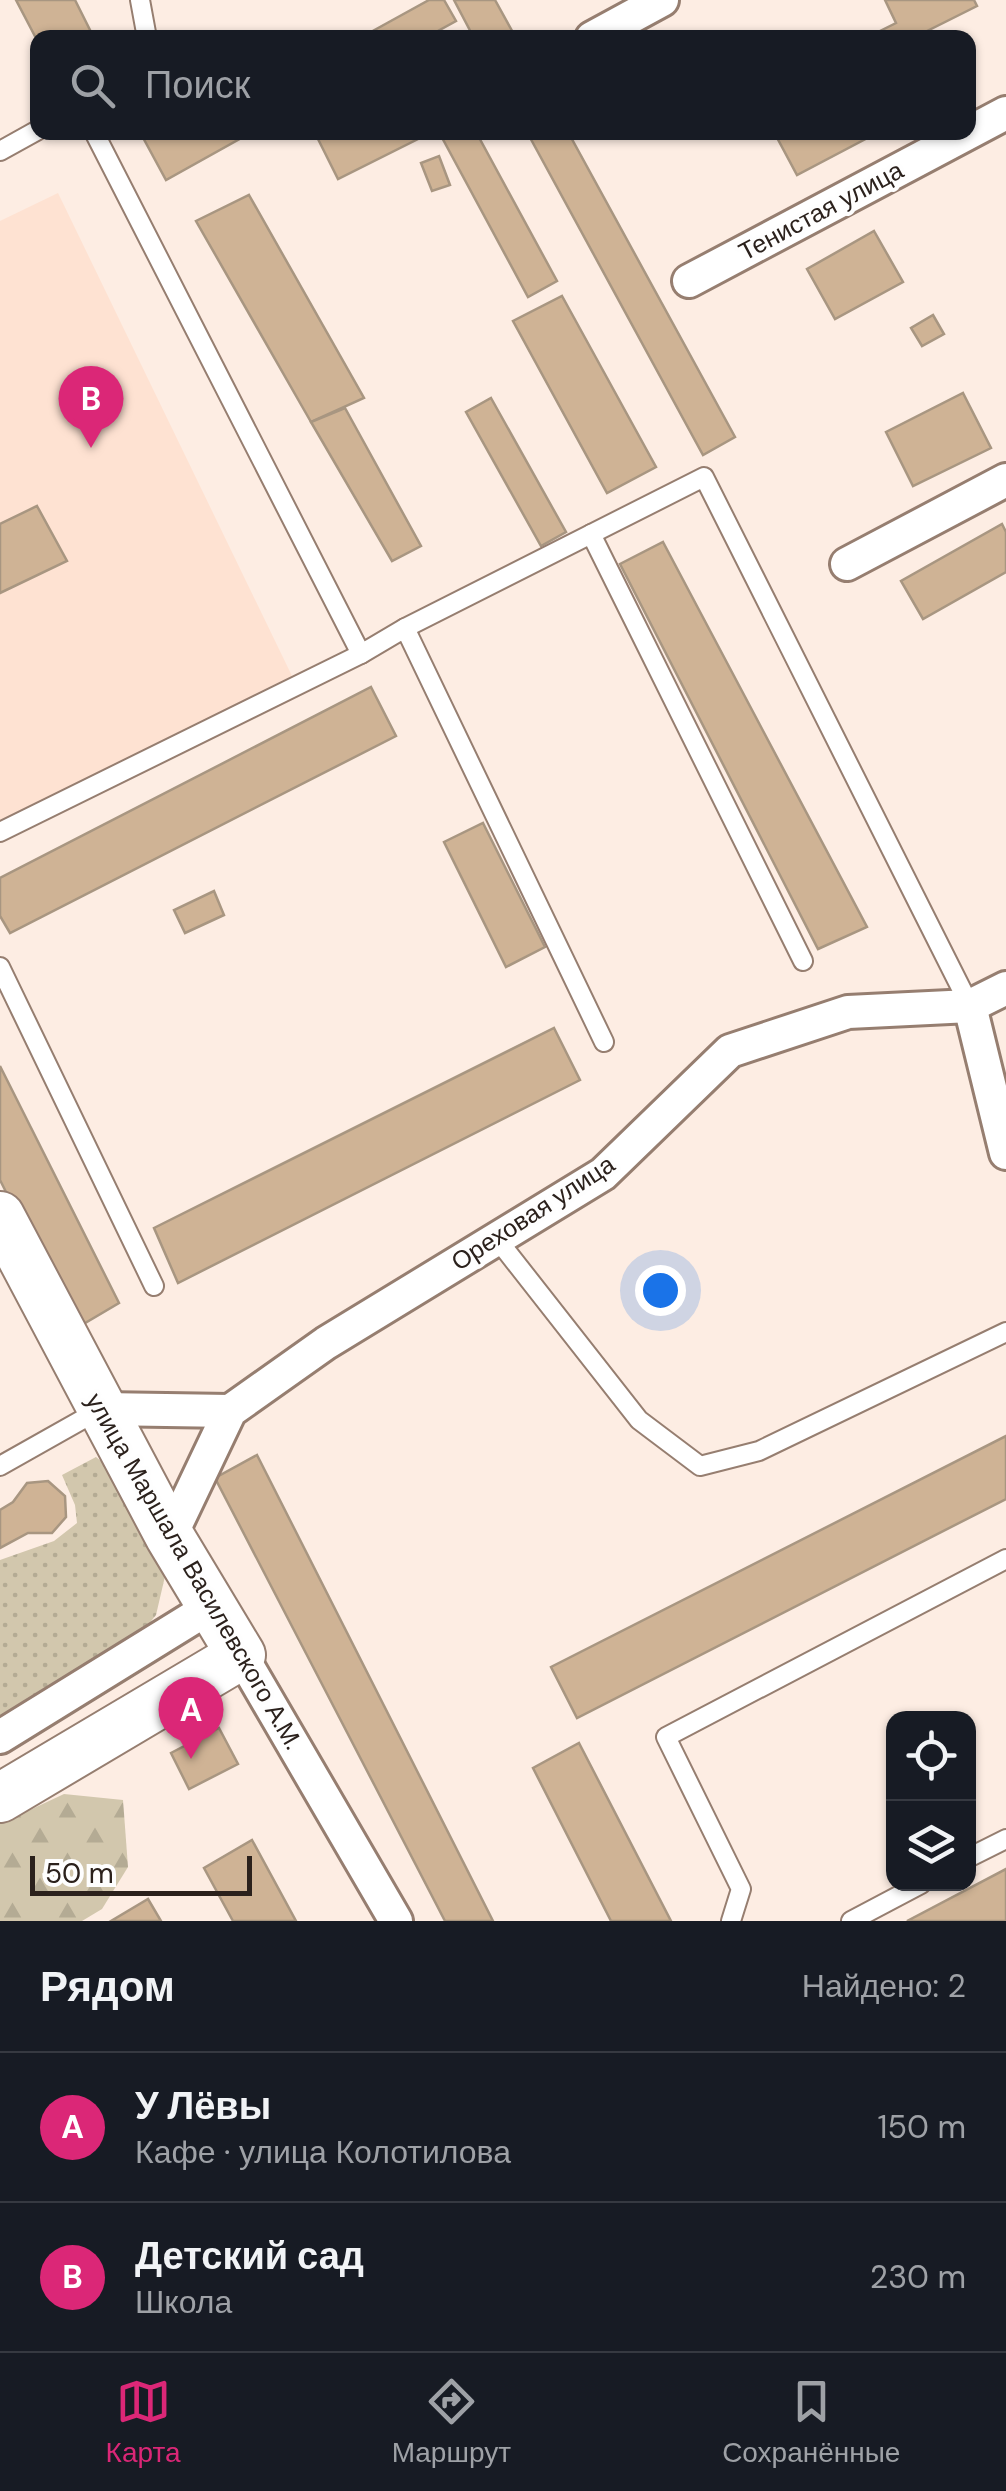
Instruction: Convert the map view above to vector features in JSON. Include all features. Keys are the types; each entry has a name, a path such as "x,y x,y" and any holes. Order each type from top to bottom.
{"main road":[{"name":"улица Маршала Василевского А.М.","path":"0,1216 18,1264 241,1656"},
{"path":"0,1798 241,1656"}],"street":[{"path":"607,30 662,0"},
{"name":"Тенистая улица","path":"976,129 1006,113"},
{"name":"Тенистая улица","path":"688,281 955,140"},
{"path":"847,564 1006,480"},
{"name":"Ореховая улица","path":"170,1537 230,1411 326,1343 602,1174 730,1051 848,1012 970,1006 1006,988"},
{"path":"970,1006 1006,1153"},
{"path":"102,1409 230,1411"},
{"path":"0,1737 212,1606"},
{"name":"улица Маршала Василевского А.М.","path":"241,1656 396,1921"}],"lane":[{"path":"140,0 146,30"},
{"path":"0,150 30,134"},
{"path":"98,140 361,654"},
{"path":"0,832 361,654 405,628 704,478 970,1006"},
{"path":"591,534 803,961"},
{"path":"405,628 604,1042"},
{"path":"0,967 154,1286"},
{"path":"496,1239 639,1420 700,1466 759,1451 1006,1332"},
{"path":"0,1466 102,1409"},
{"path":"731,1921 742,1890 666,1738 1006,1560"},
{"path":"976,1854 1006,1838"},
{"path":"850,1921 908,1891"}],"shaded area":[{"path":"58,193 292,676 0,821 0,221"}],"green space":[{"path":"96,1457 112,1470 166,1572 156,1615 140,1635 0,1718 0,1560 54,1541 77,1523 75,1505 62,1475"},
{"path":"64,1794 123,1800 128,1867 102,1909 82,1921 0,1921 0,1824"}],"building":[{"path":"16,0 75,0 90,30 32,30"},
{"path":"429,0 444,0 456,21 440,30 375,30"},
{"path":"454,0 495,0 512,30 470,30"},
{"path":"885,0 974,0 977,6 929,30 882,30 896,23"},
{"path":"144,140 238,140 166,180"},
{"path":"318,140 416,140 338,179"},
{"path":"443,140 480,140 557,281 528,297"},
{"path":"531,140 572,140 735,437 703,455"},
{"path":"778,140 864,140 797,175"},
{"path":"439,156 450,185 432,191 421,163"},
{"path":"249,195 364,398 311,422 196,221"},
{"path":"874,231 903,282 835,319 807,269"},
{"path":"562,296 656,467 607,493 513,321"},
{"path":"933,315 944,334 922,346 911,328"},
{"path":"963,393 991,448 913,486 886,432"},
{"path":"491,398 566,532 541,546 466,412"},
{"path":"345,408 421,546 392,561 311,422"},
{"path":"37,506 67,561 0,593 0,524"},
{"path":"1002,524 1006,532 1006,572 923,619 901,581"},
{"path":"663,542 867,927 818,949 620,564"},
{"path":"371,687 396,736 10,933 0,916 0,878"},
{"path":"483,823 545,947 506,967 444,842"},
{"path":"214,891 224,915 185,933 174,910"},
{"path":"554,1028 580,1080 178,1283 154,1228"},
{"path":"0,1066 119,1303 75,1329 0,1180"},
{"path":"1006,1436 1006,1499 577,1718 551,1667"},
{"path":"257,1455 493,1921 445,1921 215,1478"},
{"path":"48,1481 65,1496 66,1517 52,1533 28,1533 0,1548 0,1510 13,1502 27,1483"},
{"path":"219,1728 238,1764 189,1789 171,1753"},
{"path":"579,1743 671,1921 611,1921 533,1768"},
{"path":"252,1840 296,1921 233,1921 204,1868"},
{"path":"1006,1869 1006,1921 907,1921 964,1891 976,1891 976,1885"},
{"path":"148,1899 161,1921 111,1921"}],"place":[{"name":"Детский сад","path":"91,448"},
{"name":"У Лёвы","path":"191,1759"}]}
